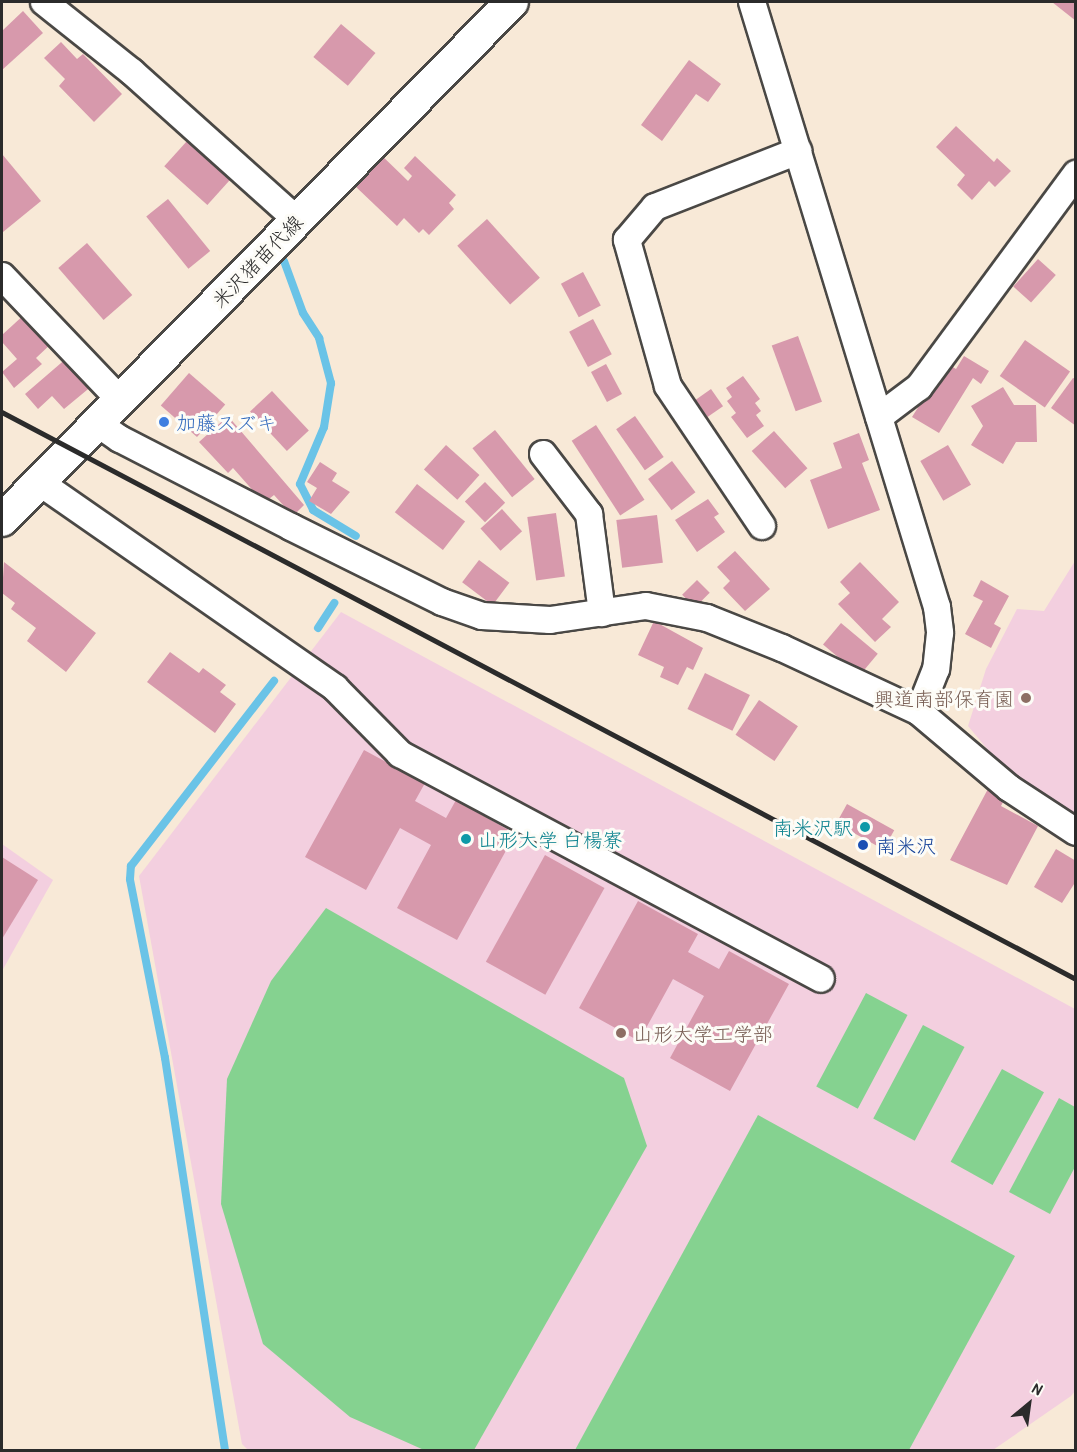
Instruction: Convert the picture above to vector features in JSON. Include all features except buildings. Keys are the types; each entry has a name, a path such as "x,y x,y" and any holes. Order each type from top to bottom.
{"main road":[{"name":"米沢猪苗代線","path":"2,520 512,2"}],"street":[{"path":"44,2 132,72 297,220"},
{"path":"752,2 937,607 940,633 936,669 919,712"},
{"path":"762,526 668,386 627,240 655,207 798,151"},
{"path":"879,417 920,387 1076,174"},
{"path":"2,276 120,400"},
{"path":"97,423 120,440 442,602 482,616 516,620 602,613 646,606 707,618 782,648 919,712 1009,788 1076,832"},
{"path":"543,454 589,514 602,613"},
{"path":"39,482 335,688 400,754 821,979"}],"shaded area":[{"name":"興道南部保育園","path":"1075,561 1075,819 1010,776 968,726 986,669 1017,609 1044,611"},
{"name":"山形大学工学部","path":"341,612 1075,1009 1075,1391 1071,1396 993,1450 248,1450 242,1444 139,876"},
{"path":"2,844 53,880 2,971"}],"green space":[{"path":"326,908 624,1078 647,1146 474,1450 424,1450 350,1417 263,1344 221,1204 227,1079 271,981"},
{"path":"866,993 907,1015 858,1109 816,1087"},
{"path":"923,1025 964,1047 915,1141 873,1119"},
{"path":"1002,1069 1044,1092 993,1185 951,1162"},
{"path":"1059,1098 1075,1107 1075,1167 1050,1214 1009,1192"},
{"path":"758,1115 1015,1256 909,1450 575,1450"}],"waterway":[{"path":"284,261 303,313 319,338 331,383 324,427 300,484 313,510 356,536"},
{"path":"318,628 334,603"},
{"path":"225,1450 165,1058 130,879 131,866 274,681"}],"railway":[{"path":"2,412 1076,979"}],"place":[{"name":"加藤スズキ","path":"164,422"},
{"name":"興道南部保育園","path":"1026,698"},
{"name":"南米沢駅","path":"865,827"},
{"name":"山形大学 白楊寮","path":"466,839"},
{"name":"南米沢","path":"863,845"},
{"name":"山形大学工学部","path":"621,1033"}]}
